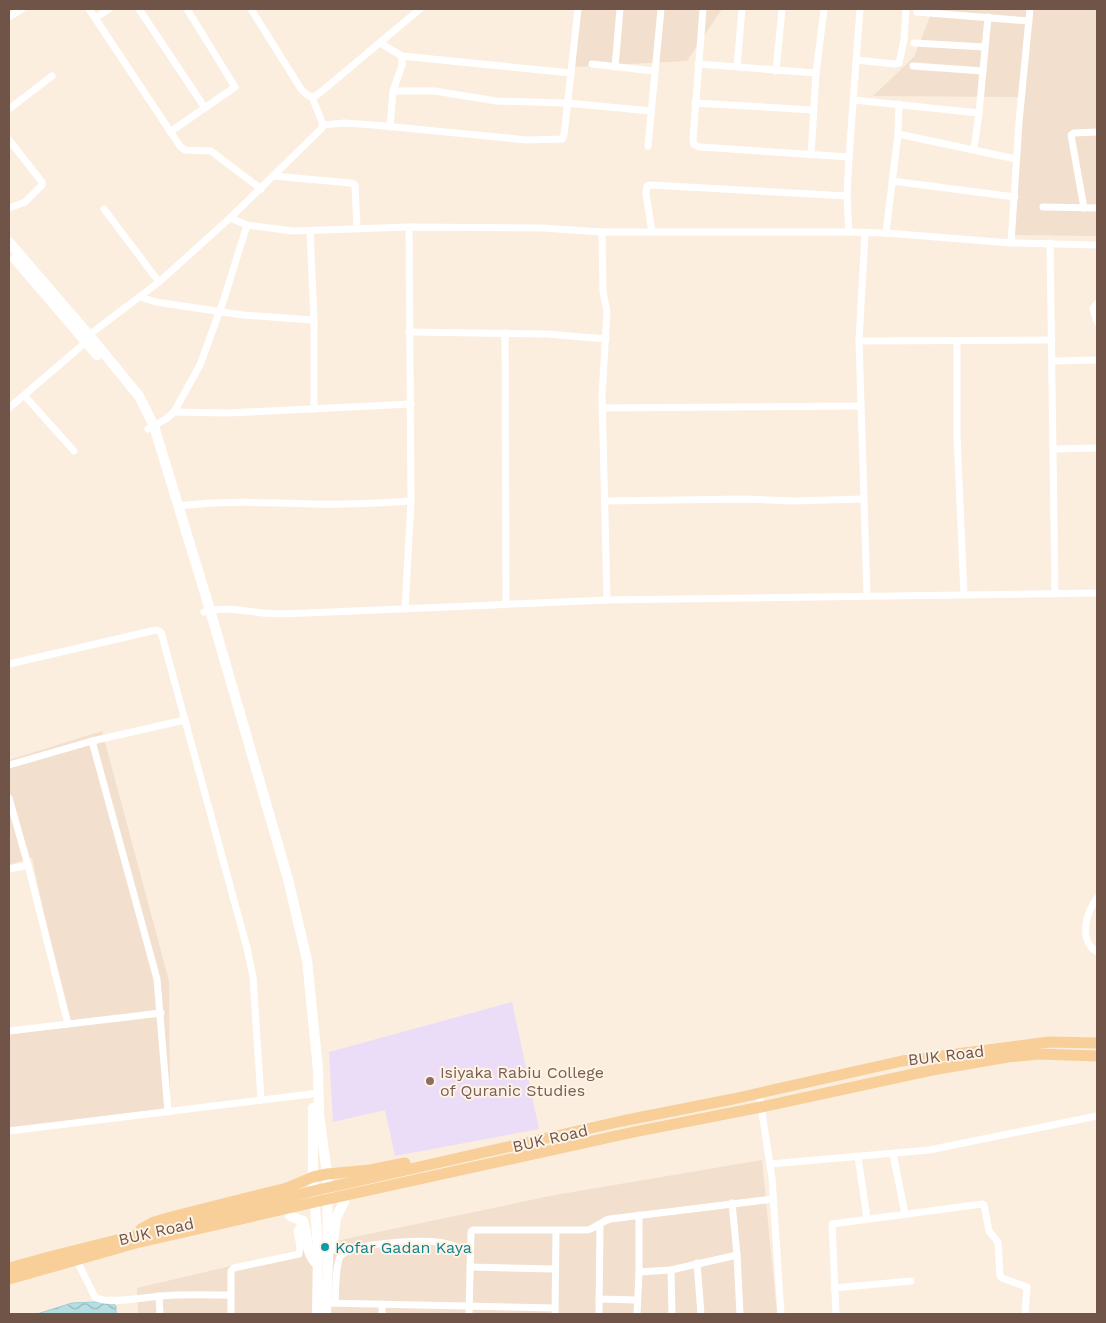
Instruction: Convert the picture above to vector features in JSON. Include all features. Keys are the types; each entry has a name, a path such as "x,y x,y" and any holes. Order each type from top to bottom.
{"main road":[{"path":"9,242 88,338"},
{"path":"9,251 139,396 178,506 245,744 288,879 307,960 313,1015 316,1093 313,1177 322,1263 331,1303 326,1314"},
{"path":"151,427 207,611"},
{"name":"BUK Road","path":"9,1278 77,1261 132,1240 313,1191 519,1146 622,1121 902,1061 1049,1042 1097,1043"},
{"name":"BUK Road","path":"9,1268 634,1132 932,1070 1008,1057 1063,1054 1097,1056"},
{"path":"316,1093 327,1174 328,1207 317,1314"},
{"path":"132,1240 154,1222 288,1188 313,1177 370,1170 494,1144 509,1143 519,1146"},
{"path":"132,1240 151,1244 173,1242 522,1160 535,1154"},
{"path":"322,1263 333,1248 336,1218 344,1202"},
{"path":"290,1216 303,1221 306,1228 309,1253 312,1259 322,1263"}],"street":[{"path":"9,17 22,9"},
{"path":"89,9 180,146 185,150 211,152 261,189"},
{"path":"95,18 109,9"},
{"path":"139,9 205,108"},
{"path":"170,132 234,88 235,85 187,9"},
{"path":"251,9 301,89 312,97 323,125"},
{"path":"312,97 322,92 420,9"},
{"path":"323,125 344,123 527,140 560,140 564,135 578,9"},
{"path":"615,67 620,9"},
{"path":"648,146 661,9"},
{"path":"703,9 695,104 694,145 700,147 849,157"},
{"path":"737,66 742,9"},
{"path":"776,70 782,9"},
{"path":"811,155 816,73 824,9"},
{"path":"849,232 847,196 860,9"},
{"path":"856,60 900,63 906,9"},
{"path":"1012,242 1016,159 1030,9"},
{"path":"917,12 1029,21"},
{"path":"974,149 988,17"},
{"path":"380,43 402,56 571,73"},
{"path":"914,43 985,47"},
{"path":"390,126 393,91 402,65 402,56"},
{"path":"592,64 654,72"},
{"path":"698,64 816,73"},
{"path":"913,66 983,71"},
{"path":"9,109 52,76"},
{"path":"393,91 435,91 496,101 568,103 651,111"},
{"path":"854,100 979,113"},
{"path":"695,104 813,110"},
{"path":"886,233 898,134 898,104"},
{"path":"9,408 88,338 160,282 261,189 323,125"},
{"path":"1084,208 1070,135 1074,133 1097,132"},
{"path":"898,134 1016,159"},
{"path":"9,140 39,176 42,186 25,202 9,208"},
{"path":"273,176 351,182 355,185 357,228"},
{"path":"892,181 1015,197"},
{"path":"652,232 646,194 647,186 651,185 847,196"},
{"path":"1043,207 1097,208"},
{"path":"104,209 160,282"},
{"path":"230,218 247,225 293,231 409,227 543,228 602,232 864,232 1012,242 1097,245"},
{"path":"151,427 174,412 200,366 220,312 247,225"},
{"path":"405,609 411,501 412,404 409,332 409,227"},
{"path":"310,231 314,320 314,409"},
{"path":"602,232 603,292 607,312 602,408 607,600"},
{"path":"864,232 859,341 867,596"},
{"path":"1050,243 1055,594"},
{"path":"140,297 156,302 220,312 314,320"},
{"path":"1097,303 1093,309 1097,322"},
{"path":"409,332 505,333 586,336 606,339"},
{"path":"505,333 506,604"},
{"path":"859,341 1052,340"},
{"path":"957,341 957,436 964,595"},
{"path":"1052,361 1097,360"},
{"path":"24,394 74,451"},
{"path":"174,412 228,413 412,404"},
{"path":"602,408 860,406"},
{"path":"1053,449 1097,448"},
{"path":"605,501 863,499"},
{"path":"178,506 220,503 351,504 411,501"},
{"path":"207,611 240,610 264,614 607,600 1097,593"},
{"path":"9,664 158,630 162,632 228,872 249,957 253,977 261,1100"},
{"path":"9,764 92,741 185,720"},
{"path":"92,741 157,979 168,1112"},
{"path":"9,798 68,1024"},
{"path":"9,870 28,865"},
{"path":"1097,898 1091,908 1085,934 1090,946 1097,952"},
{"path":"9,1031 160,1012"},
{"path":"9,1131 316,1093"},
{"path":"759,1093 770,1164 781,1314"},
{"path":"770,1164 929,1150 1097,1116"},
{"path":"893,1154 905,1214"},
{"path":"858,1157 867,1218"},
{"path":"469,1314 470,1251 471,1232 473,1230 588,1230 600,1226 605,1220 773,1199"},
{"path":"732,1203 740,1314"},
{"path":"836,1314 832,1224 982,1204 984,1205 989,1231 998,1242 1000,1276 1026,1286 1025,1314"},
{"path":"637,1314 639,1215"},
{"path":"231,1314 231,1271 234,1268 299,1254 300,1246 297,1231 303,1221"},
{"path":"598,1314 600,1226"},
{"path":"470,1251 439,1242 425,1241 368,1245 354,1248 345,1252 340,1258 331,1303 469,1306 555,1311 556,1231"},
{"path":"639,1272 671,1270 737,1255"},
{"path":"77,1261 94,1297 97,1299 120,1300 159,1296 232,1295"},
{"path":"697,1263 701,1314"},
{"path":"470,1268 555,1269"},
{"path":"671,1270 672,1314"},
{"path":"834,1288 910,1281"},
{"path":"159,1296 160,1314"},
{"path":"599,1299 637,1300"},
{"path":"382,1304 382,1314"}],"shaded area":[{"path":"578,9 722,9 687,61 575,67"},
{"path":"933,9 1097,9 1097,236 1013,235 1022,97 873,96 914,57"},
{"path":"102,731 169,981 170,1109 9,1130 9,1028 67,1021 32,858 9,865 9,760"},
{"name":"Isiyaka Rabiu College of Quranic Studies","path":"512,1002 539,1129 395,1156 385,1110 333,1122 329,1052"},
{"path":"762,1160 777,1314 138,1314 137,1288 354,1237 555,1195"}],"water":[{"path":"111,1302 116,1306 116,1314 37,1314 72,1303"}],"place":[{"name":"Isiyaka Rabiu College of Quranic Studies","path":"430,1081"},
{"name":"Kofar Gadan Kaya","path":"325,1247"}]}
